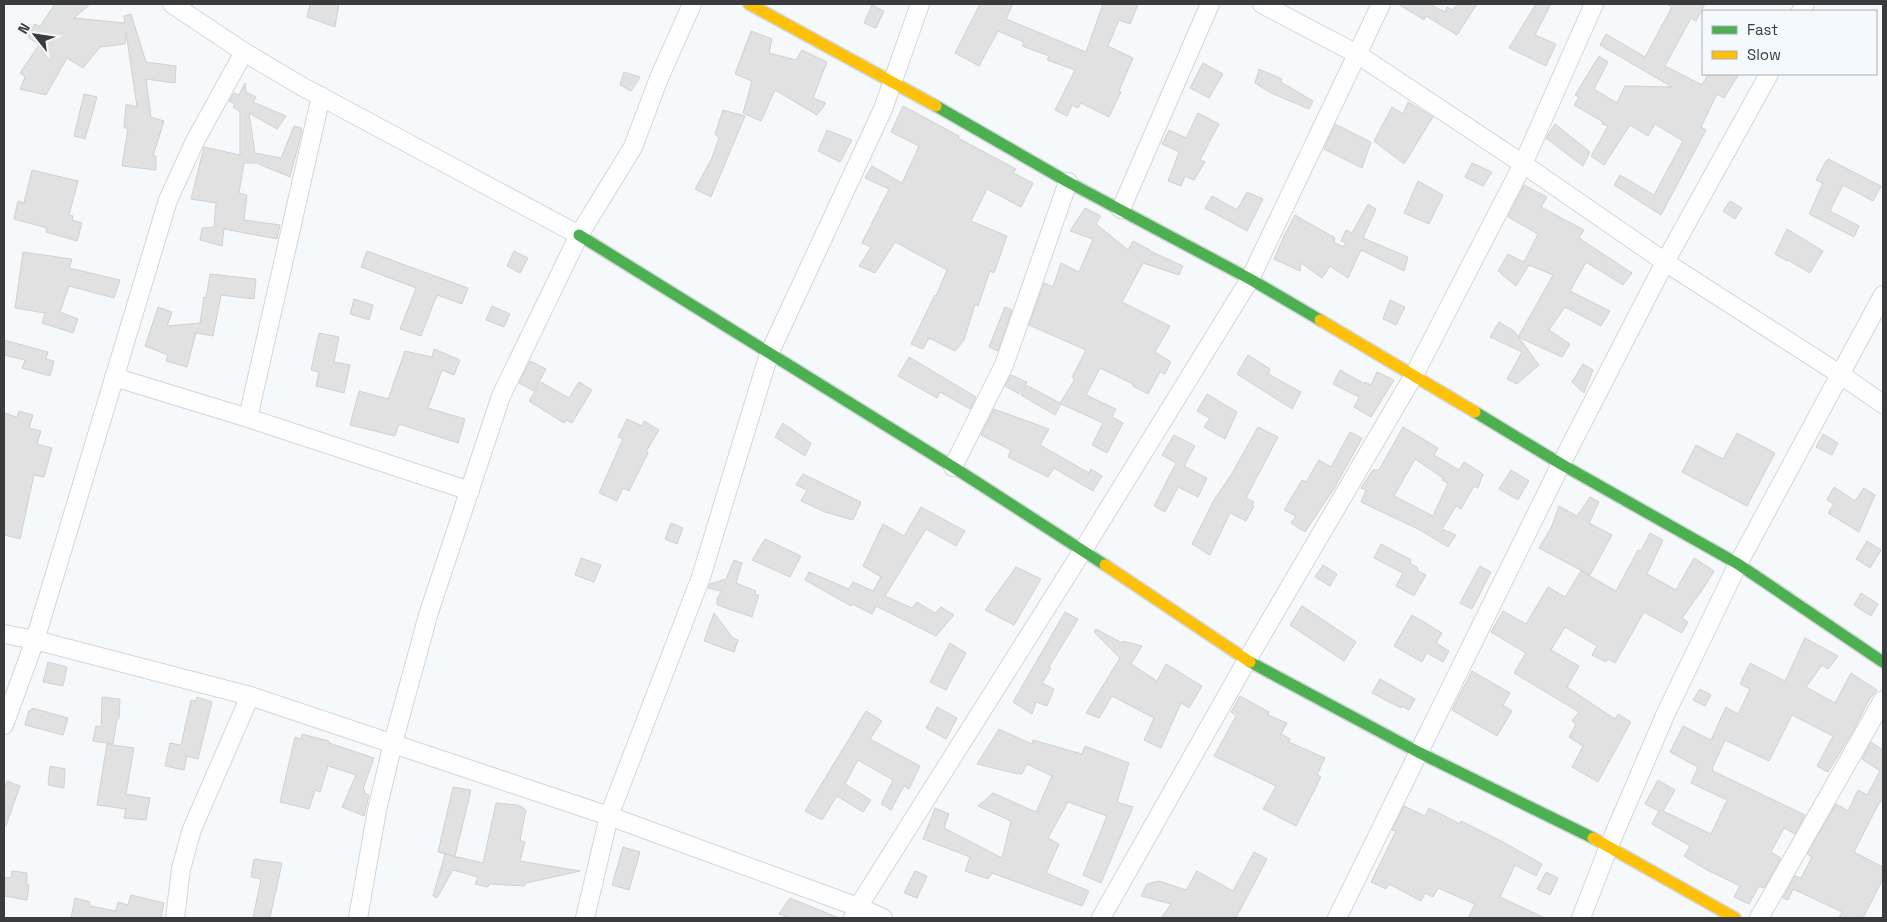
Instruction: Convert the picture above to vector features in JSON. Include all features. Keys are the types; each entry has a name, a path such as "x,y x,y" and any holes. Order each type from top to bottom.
{"street":[{"path":"172,4 244,52 321,96 579,235 953,467 1083,550 1247,660 1418,752 1608,846 1735,918"},
{"path":"358,918 377,810 393,743 429,612 501,396 579,235 633,147 659,78 692,4"},
{"path":"749,4 892,81 1068,182 1250,280 1414,375 1561,464 1738,564 1883,662"},
{"path":"585,918 609,816 701,577 769,354 882,109 920,4"},
{"path":"1121,209 1210,4"},
{"path":"1262,4 1357,54 1523,164 1665,262 1883,404"},
{"path":"856,913 1250,280 1381,4"},
{"path":"1101,918 1247,660 1414,375 1523,164 1594,4"},
{"path":"4,725 35,640 168,200 195,141 244,52"},
{"path":"1337,918 1561,464 1665,262 1768,75"},
{"path":"248,418 321,96"},
{"path":"953,467 1004,365 1068,182"},
{"path":"1581,918 1608,846 1666,713 1738,564 1883,295"},
{"path":"114,376 470,491"},
{"path":"4,634 35,640 250,696 609,816 856,913 883,918"},
{"path":"175,918 181,869 192,829 250,696"},
{"path":"1759,918 1883,700"}],"building":[{"path":"55,4 90,4 74,18 125,23 124,16 131,14 146,62 176,66 175,83 146,79 151,117 164,121 153,156 156,156 156,170 122,166 128,128 124,128 126,104 137,107 126,32 125,44 100,47 83,68 67,58 46,95 20,89 25,77 20,73 39,45 28,37 34,24 40,26"},
{"path":"310,4 339,4 335,27 307,17"},
{"path":"980,4 1013,4 1006,19 1086,52 1103,4 1138,4 1130,24 1119,20 1108,46 1133,58 1119,91 1121,92 1109,117 1081,103 1078,108 1072,105 1067,116 1055,110 1075,70 1047,60 1049,56 1022,46 1024,42 998,31 979,66 955,53"},
{"path":"1398,4 1434,4 1433,6 1445,12 1447,7 1452,10 1458,4 1477,4 1457,35 1426,16 1424,20"},
{"path":"1536,4 1551,4 1535,35 1556,44 1546,66 1509,48"},
{"path":"1666,4 1705,4 1696,21 1691,18 1665,66 1702,85 1707,75 1738,75 1724,98 1717,94 1701,127 1706,130 1661,215 1614,185 1620,175 1654,195 1683,141 1655,124 1648,136 1630,125 1604,165 1591,156 1608,126 1574,105 1579,97 1575,95 1599,56 1608,62 1594,89 1617,103 1625,86 1672,87 1600,45 1606,34 1645,57 1672,7"},
{"path":"872,5 884,11 876,28 864,23"},
{"path":"751,31 772,39 769,53 796,60 802,50 827,62 813,98 826,103 817,115 775,90 761,121 743,113 752,81 735,74"},
{"path":"1203,63 1223,74 1209,98 1190,88"},
{"path":"1259,69 1282,79 1281,82 1313,101 1309,109 1271,93 1255,83"},
{"path":"624,72 640,77 631,91 620,85"},
{"path":"245,83 246,92 256,97 253,102 286,116 277,129 249,113 255,153 281,158 294,126 301,128 302,131 290,177 256,163 244,163 239,193 247,195 244,220 280,225 277,239 224,229 222,246 200,240 202,228 214,227 216,203 191,199 204,147 240,155 240,112 233,107 235,104 229,101 234,93 239,95"},
{"path":"84,94 97,97 85,139 74,136"},
{"path":"1408,102 1433,117 1404,164 1374,141 1392,107 1403,114"},
{"path":"903,106 1016,169 1013,173 1033,183 1021,207 987,189 971,221 1007,236 994,273 990,271 978,306 975,304 964,340 955,351 929,338 923,349 911,344 947,270 895,242 875,273 859,266 871,247 862,243 889,189 865,178 872,166 902,183 919,146 891,132"},
{"path":"723,110 745,116 711,197 695,189 711,160 719,138 715,134"},
{"path":"1198,113 1219,124 1200,160 1205,162 1194,180 1185,176 1181,186 1168,181 1179,152 1162,144 1169,130 1186,138"},
{"path":"1335,124 1371,142 1362,168 1324,149"},
{"path":"1555,124 1590,152 1583,166 1546,138"},
{"path":"827,130 852,140 840,162 818,151"},
{"path":"1828,159 1881,186 1873,201 1843,185 1830,211 1859,226 1854,237 1809,214 1823,183 1816,180"},
{"path":"1472,163 1492,172 1483,186 1465,177"},
{"path":"32,170 78,181 69,215 73,216 72,220 82,223 77,241 46,232 47,228 14,219 18,201 24,203"},
{"path":"1418,181 1443,195 1429,224 1404,213"},
{"path":"1524,185 1547,197 1541,207 1584,230 1579,238 1632,273 1623,285 1586,262 1570,291 1610,311 1601,326 1565,307 1549,330 1570,344 1562,357 1518,337 1553,275 1529,265 1516,286 1498,271 1508,254 1524,262 1538,234 1508,217"},
{"path":"1247,192 1263,199 1247,231 1205,208 1212,196 1237,210"},
{"path":"1730,201 1742,208 1735,219 1723,211"},
{"path":"1368,204 1376,209 1363,238 1408,257 1404,271 1361,250 1348,278 1330,266 1322,278 1301,263 1300,271 1274,259 1295,215 1335,238 1334,242 1343,247 1346,243 1341,241 1346,230 1352,233"},
{"path":"1085,208 1101,216 1096,224 1128,250 1133,241 1183,266 1179,275 1143,263 1122,302 1170,326 1155,352 1171,362 1165,374 1160,372 1148,394 1133,386 1133,384 1100,368 1086,395 1116,409 1112,417 1123,423 1107,453 1092,445 1103,423 1061,404 1055,415 1021,395 1026,385 1060,403 1075,379 1072,377 1086,350 1029,325 1044,283 1053,287 1061,263 1079,272 1093,239 1070,231"},
{"path":"1787,229 1823,251 1810,273 1775,254"},
{"path":"367,251 468,288 462,304 437,295 421,336 400,329 416,288 361,267"},
{"path":"514,251 528,258 520,273 507,266"},
{"path":"23,252 72,259 69,268 120,280 114,298 69,286 60,312 78,319 73,333 42,323 45,313 15,308"},
{"path":"210,274 256,279 254,299 221,295 213,336 196,333 187,367 166,361 168,355 145,346 158,307 172,312 167,326 200,323"},
{"path":"354,299 373,305 369,320 350,314"},
{"path":"1390,300 1405,307 1396,325 1383,319"},
{"path":"492,306 510,314 504,327 486,320"},
{"path":"1005,307 1012,310 998,351 989,347"},
{"path":"1499,322 1514,331 1539,365 1517,384 1507,379 1522,352 1490,337"},
{"path":"319,333 339,337 334,362 350,365 344,393 316,386 319,372 311,370"},
{"path":"4,340 48,352 46,359 54,361 50,376 22,368 25,360 4,355"},
{"path":"434,349 460,360 454,375 442,370 428,408 465,419 458,443 399,424 395,436 350,425 359,391 388,399 405,351 432,357"},
{"path":"1248,355 1270,369 1268,374 1301,392 1292,409 1237,374"},
{"path":"909,357 976,397 970,409 940,392 937,398 898,376"},
{"path":"530,361 546,369 534,391 519,383"},
{"path":"1583,364 1593,370 1584,393 1572,382"},
{"path":"1340,370 1365,384 1365,382 1371,385 1377,372 1394,380 1371,417 1354,407 1359,397 1333,384"},
{"path":"1011,375 1027,382 1019,394 1005,386"},
{"path":"541,382 569,398 579,382 592,390 572,423 566,420 564,423 529,401"},
{"path":"1207,394 1237,412 1225,439 1204,427 1210,418 1197,411"},
{"path":"994,409 1049,429 1040,445 1089,473 1091,469 1102,476 1093,491 1054,468 1048,477 1008,457 1011,450 981,435"},
{"path":"19,411 33,415 29,428 41,431 37,444 52,448 44,477 34,475 20,539 4,535 4,413 17,417"},
{"path":"627,419 642,426 644,421 659,430 646,452 648,453 629,491 623,488 617,501 599,493 623,439 618,437"},
{"path":"783,423 811,443 805,456 775,437"},
{"path":"1258,427 1278,437 1246,498 1254,502 1252,505 1254,506 1246,521 1230,513 1210,555 1192,544 1214,500 1231,475"},
{"path":"1403,427 1438,448 1434,455 1459,470 1464,462 1483,474 1478,488 1474,486 1461,509 1456,506 1442,529 1456,535 1448,547 1420,530 1361,502 1366,490 1361,488 1373,470 1379,470","holes":["1415,459 1443,478 1442,480 1448,483 1433,516 1394,496"]},
{"path":"1350,432 1362,438 1335,487 1305,532 1291,523 1296,516 1284,510 1302,480 1306,482 1319,460 1331,467"},
{"path":"1737,433 1775,453 1747,506 1682,472 1696,445 1723,459"},
{"path":"1823,434 1838,443 1832,455 1816,447"},
{"path":"1174,435 1195,446 1184,466 1207,478 1198,497 1178,487 1165,512 1154,506 1176,463 1162,455"},
{"path":"1511,470 1529,481 1518,500 1499,489"},
{"path":"803,474 861,502 853,520 825,512 801,501 807,490 796,485"},
{"path":"1834,487 1855,501 1864,488 1875,495 1859,532 1828,513 1834,504 1827,500"},
{"path":"1590,497 1599,502 1589,523 1612,535 1590,575 1539,548 1551,528 1559,506 1577,516"},
{"path":"921,507 965,531 956,546 926,529 885,596 912,608 917,602 935,613 941,607 954,615 936,636 876,606 872,614 852,604 851,606 805,580 809,572 849,589 853,582 873,591 881,577 863,566 883,524 904,536"},
{"path":"671,523 683,528 677,544 665,539"},
{"path":"1650,533 1663,540 1647,574 1676,590 1694,558 1714,571 1682,618 1688,622 1682,633 1644,612 1615,663 1608,659 1606,662 1592,655 1597,646 1565,627 1551,650 1579,666 1567,687 1615,719 1618,714 1631,722 1598,782 1572,767 1583,746 1569,737 1576,724 1572,721 1579,712 1514,673 1526,653 1491,632 1503,611 1526,624 1548,587 1565,597 1581,571 1616,591 1638,550 1641,551"},
{"path":"765,539 801,556 790,577 752,560"},
{"path":"1867,541 1881,550 1870,568 1856,559"},
{"path":"1381,544 1411,560 1410,563 1418,568 1418,571 1426,575 1414,596 1396,586 1403,573 1374,558"},
{"path":"581,558 601,565 594,582 575,575"},
{"path":"734,560 742,563 736,583 756,591 755,595 759,595 752,617 717,605 717,599 721,591 708,588 710,584 726,579"},
{"path":"1323,565 1337,574 1330,586 1315,577"},
{"path":"1480,566 1491,572 1472,609 1460,603"},
{"path":"1016,567 1041,579 1014,625 985,610"},
{"path":"1861,593 1878,604 1871,616 1854,605"},
{"path":"1302,606 1356,642 1344,661 1290,625"},
{"path":"1065,612 1078,619 1049,667 1051,668 1042,683 1054,689 1047,706 1036,702 1032,714 1013,702"},
{"path":"714,613 733,638 738,640 734,652 704,641"},
{"path":"1412,615 1442,633 1436,643 1449,651 1443,662 1427,653 1422,662 1394,646"},
{"path":"1096,629 1122,643 1123,641 1142,646 1131,664 1157,681 1166,664 1202,686 1189,708 1181,703 1161,748 1144,740 1154,718 1112,696 1099,718 1086,713 1120,658 1094,632"},
{"path":"1805,638 1838,656 1828,669 1822,665 1806,687 1835,703 1851,673 1877,690 1869,700 1828,772 1817,766 1833,736 1792,715 1769,761 1725,740 1712,769 1713,771 1805,815 1795,834 1784,828 1771,852 1781,858 1764,888 1759,886 1749,904 1734,897 1740,886 1705,869 1684,856 1690,846 1652,824 1659,811 1645,804 1658,780 1675,790 1663,811 1711,834 1727,800 1691,783 1698,767 1670,752 1683,726 1711,740 1726,707 1738,714 1750,689 1740,684 1750,663 1785,681"},
{"path":"950,643 966,653 946,690 930,682"},
{"path":"48,662 67,667 63,686 43,682"},
{"path":"1472,671 1510,693 1503,705 1512,711 1497,736 1452,710"},
{"path":"1380,679 1415,699 1409,710 1402,706 1401,708 1372,693"},
{"path":"1700,689 1711,695 1705,706 1693,700"},
{"path":"1240,696 1269,712 1268,715 1287,723 1281,734 1290,739 1289,742 1325,758 1317,775 1321,777 1296,826 1263,809 1276,786 1214,756 1236,716 1231,712"},
{"path":"102,697 120,699 119,719 117,719 113,744 93,741 96,726 101,727"},
{"path":"197,697 212,702 198,759 187,756 184,770 165,766 170,743 181,745 191,700 196,701"},
{"path":"937,707 957,718 946,739 926,728"},
{"path":"32,708 68,718 63,735 25,725 29,710 31,711"},
{"path":"866,711 882,721 870,739 920,766 909,789 904,786 891,810 881,804 893,780 858,760 845,784 871,800 863,812 837,796 822,820 805,811"},
{"path":"999,729 1032,744 1033,740 1082,754 1085,746 1129,763 1117,802 1133,807 1101,883 1083,875 1107,816 1068,802 1048,838 1059,844 1046,873 1089,891 1082,906 992,873 988,879 965,871 970,857 923,839 935,808 949,814 944,828 1002,858 1011,821 978,806 993,793 1036,812 1052,776 1027,764 1022,774 1018,774 977,764"},
{"path":"302,734 329,741 329,743 374,758 363,789 365,790 364,793 369,795 364,816 342,807 356,775 328,766 320,792 315,790 309,809 280,802 295,737 301,739"},
{"path":"1871,742 1883,750 1883,803 1880,801 1854,852 1883,867 1883,879 1863,918 1839,918 1842,912 1793,889 1788,900 1783,898 1795,876 1801,878 1812,857 1807,854 1836,804 1848,811 1858,790 1867,795 1880,771 1862,759"},
{"path":"107,744 134,748 126,794 150,798 146,820 124,818 126,809 97,805"},
{"path":"50,766 65,769 64,788 48,785"},
{"path":"7,781 20,786 6,826 4,825 4,790"},
{"path":"453,787 471,790 455,856 438,852"},
{"path":"496,803 518,805 526,810 520,840 525,842 520,861 580,871 526,883 524,886 489,884 488,887 475,884 478,877 453,870 437,898 433,896 445,854 483,863"},
{"path":"1404,806 1425,816 1429,808 1460,824 1461,821 1542,864 1536,876 1515,865 1500,897 1545,918 1468,918 1475,904 1438,888 1433,897 1425,893 1421,901 1389,884 1386,889 1371,882 1396,831 1392,830"},
{"path":"623,847 640,852 629,890 612,885"},
{"path":"1254,852 1267,859 1236,918 1161,918 1171,904 1141,896 1147,884 1159,881 1186,890 1197,871 1233,891"},
{"path":"254,859 282,863 270,918 253,918 261,879 251,877"},
{"path":"12,871 27,873 27,885 29,885 27,900 4,896 4,877 11,878"},
{"path":"915,871 927,876 917,898 904,893"},
{"path":"1546,872 1558,878 1550,895 1537,889"},
{"path":"131,895 164,903 162,918 71,918 75,898 90,902 90,906 116,911 118,902 128,905"},
{"path":"790,898 839,918 789,918 779,914"}],"traffic: fast":[{"path":"936,106 1068,182 1250,279 1320,320"},
{"path":"579,235 953,467 1105,565"},
{"path":"1475,412 1561,464 1738,564 1883,662"},
{"path":"1250,662 1418,752 1593,838"}],"traffic: slow":[{"path":"749,4 936,106"},
{"path":"1320,320 1475,412"},
{"path":"1105,565 1250,662"},
{"path":"1593,838 1735,918"}]}
